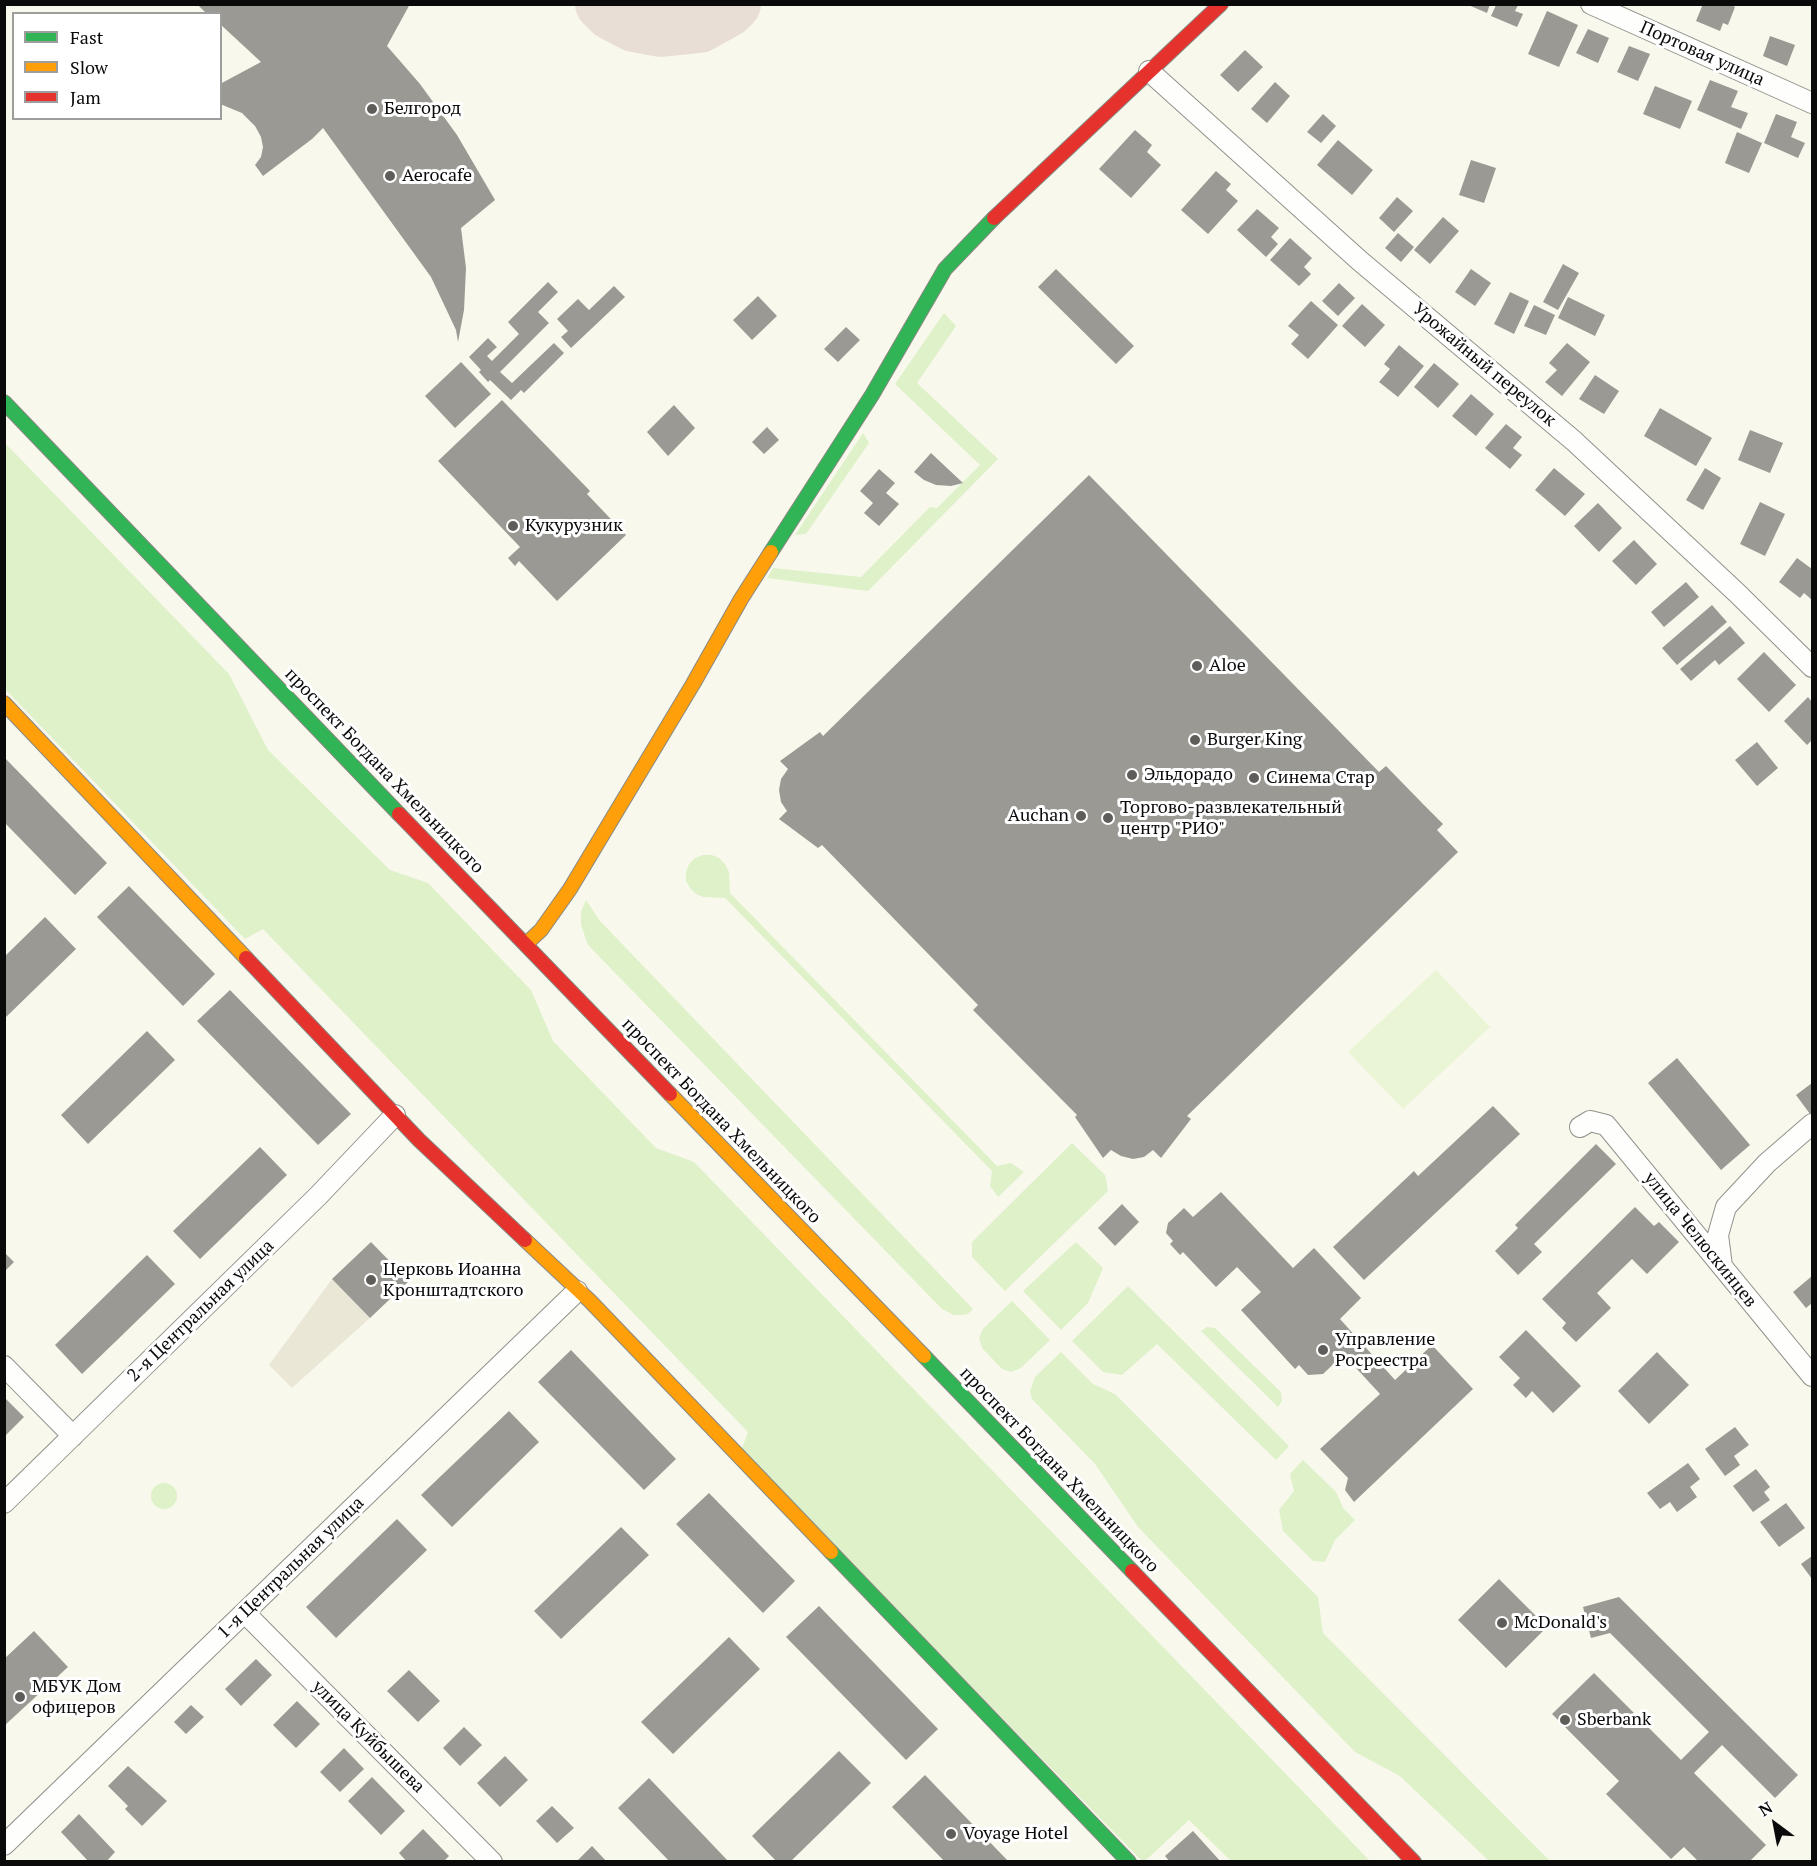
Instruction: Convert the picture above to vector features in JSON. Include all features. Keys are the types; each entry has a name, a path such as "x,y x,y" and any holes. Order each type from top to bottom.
{"street":[{"path":"526,944 541,930 570,889 741,600 873,395 908,330 945,269 985,226 1221,4"},
{"name":"Портовая улица","path":"1591,4 1812,104"},
{"name":"Урожайный переулок","path":"1149,71 1360,261 1574,441 1737,593 1812,668"},
{"name":"проспект Богдана Хмельницкого","path":"4,402 1414,1862"},
{"path":"4,703 395,1116 590,1301 1129,1862"},
{"name":"2-я Центральная улица","path":"4,1503 318,1196 395,1116"},
{"name":"улица Челюскинцев","path":"1580,1127 1590,1120 1606,1125 1812,1376"},
{"path":"1722,1266 1718,1235 1726,1207 1767,1163 1812,1124"},
{"name":"1-я Центральная улица","path":"4,1845 577,1291"},
{"path":"4,1366 73,1436"},
{"name":"улица Куйбышева","path":"245,1613 492,1862"}],"green space":[{"path":"944,313 956,326 917,383 998,459 868,591 767,578 773,568 861,577 930,507 937,508 980,465 895,384"},
{"path":"863,433 869,443 806,534 795,535"},
{"path":"4,442 229,674 268,750 390,870 428,883 531,990 553,1041 656,1148 694,1162 1370,1861 1231,1861 1189,1820 1145,1861 1142,1861 741,1451 748,1432 263,929 245,939 5,689"},
{"path":"712,855 725,864 729,872 730,893 997,1166 1011,1163 1024,1172 998,1197 990,1186 992,1171 725,898 703,897 690,888 686,881 689,864 695,858"},
{"path":"586,900 600,921 973,1309 968,1314 954,1315 942,1309 588,945 581,925 581,912"},
{"path":"1436,970 1490,1027 1403,1109 1348,1052"},
{"path":"1072,1143 1105,1175 1108,1191 1005,1291 972,1257 972,1242"},
{"path":"1076,1242 1103,1268 1088,1303 1061,1330 1023,1291"},
{"path":"1128,1286 1289,1446 1276,1460 1157,1344 1122,1375 1103,1372 1072,1341"},
{"path":"1012,1301 1050,1340 1021,1368 1011,1372 1002,1369 982,1348 979,1338 983,1329"},
{"path":"1207,1327 1215,1328 1281,1392 1282,1401 1278,1407 1201,1331"},
{"path":"1061,1352 1093,1384 1115,1394 1318,1597 1323,1633 1550,1861 1489,1861 1400,1776 1355,1752 1138,1527 1095,1464 1032,1399 1030,1391 1035,1377"},
{"path":"1303,1460 1336,1492 1343,1508 1355,1520 1335,1540 1325,1562 1313,1561 1283,1531 1279,1510 1294,1491 1290,1474"},
{"path":"164,1483 173,1487 177,1496 173,1505 164,1509 155,1505 151,1496 155,1487"}],"shaded area":[{"path":"332,1279 370,1318 292,1388 269,1365"}],"building":[{"name":"Белгород","path":"197,4 410,4 387,46 420,84 457,135 495,200 461,228 466,268 464,310 458,342 456,330 431,277 323,128 263,176 255,165 261,157 263,147 255,126 242,113 222,105 222,83 261,62 222,26 222,12 205,12"},
{"path":"1466,4 1490,4 1487,13"},
{"path":"1703,4 1729,4 1735,7 1728,25 1723,23 1720,31 1696,21"},
{"path":"1496,5 1518,5 1515,11 1523,14 1517,27 1491,16"},
{"path":"1547,11 1578,25 1559,67 1528,54"},
{"path":"1588,29 1609,38 1598,63 1576,53"},
{"path":"1770,36 1795,45 1787,66 1763,56"},
{"path":"1629,46 1650,54 1638,81 1617,72"},
{"path":"1245,50 1263,67 1238,92 1220,75"},
{"path":"1710,80 1738,91 1731,107 1748,113 1741,129 1697,110"},
{"path":"1275,82 1290,96 1267,123 1251,109"},
{"path":"1655,86 1692,101 1680,129 1643,114"},
{"path":"1323,114 1336,126 1321,143 1307,132"},
{"path":"1776,114 1797,122 1791,137 1805,143 1798,158 1764,143"},
{"path":"1135,130 1152,145 1147,152 1161,165 1131,198 1099,169"},
{"path":"1737,132 1762,143 1749,173 1725,163"},
{"path":"1338,140 1373,170 1352,195 1317,165"},
{"path":"1471,160 1496,168 1484,203 1459,195"},
{"path":"1216,171 1231,184 1226,190 1238,201 1208,234 1181,210"},
{"path":"1397,197 1413,211 1394,232 1379,218"},
{"path":"1257,209 1279,228 1271,237 1278,244 1266,257 1237,230"},
{"path":"1443,217 1459,231 1430,264 1414,250"},
{"path":"1398,233 1414,247 1401,262 1385,248"},
{"path":"1290,238 1312,258 1304,267 1311,274 1299,286 1270,260"},
{"path":"1563,264 1579,273 1558,310 1543,302"},
{"path":"1056,269 1134,346 1116,364 1038,287"},
{"path":"1471,269 1491,283 1475,306 1455,292"},
{"path":"548,282 558,292 538,312 549,323 500,372 512,383 554,343 564,353 524,393 521,390 511,400 490,380 488,382 469,357 488,338 497,347 487,356 492,361 519,334 508,322"},
{"path":"1339,283 1355,298 1338,316 1322,301"},
{"path":"614,286 625,297 571,348 561,337 568,331 557,319 578,299 589,310"},
{"path":"1510,292 1529,301 1514,334 1494,324"},
{"path":"758,296 777,316 752,340 733,320"},
{"path":"1568,297 1605,315 1595,336 1558,318"},
{"path":"1311,301 1338,325 1308,359 1291,344 1299,335 1288,326"},
{"path":"1362,304 1385,325 1365,347 1342,326"},
{"path":"1534,305 1555,315 1546,335 1524,326"},
{"path":"846,327 860,340 838,362 824,349"},
{"path":"1567,343 1590,362 1562,396 1545,382 1557,370 1549,363"},
{"path":"1399,345 1424,366 1398,397 1379,382 1390,369 1384,364"},
{"path":"461,362 491,394 455,428 425,396"},
{"path":"1434,363 1459,384 1438,408 1414,387"},
{"path":"1595,375 1619,391 1604,414 1579,399"},
{"path":"1471,394 1494,414 1476,436 1452,416"},
{"path":"502,400 590,491 587,494 626,535 557,601 519,561 515,566 508,558 520,547 438,461"},
{"path":"674,405 695,428 668,456 647,432"},
{"path":"1660,408 1712,438 1696,466 1644,436"},
{"path":"1506,424 1522,437 1513,448 1522,455 1510,469 1485,448"},
{"path":"767,427 779,440 764,454 752,442"},
{"path":"1750,430 1783,443 1770,473 1738,460"},
{"path":"931,453 963,483 951,486 936,485 924,480 914,472"},
{"path":"1554,468 1585,494 1565,516 1535,490"},
{"path":"1705,468 1721,478 1703,510 1686,500"},
{"path":"879,469 895,483 886,493 899,504 879,526 864,513 873,503 860,491"},
{"name":"Торгово-развлекательный центр \"РИО\"","path":"1089,475 1379,772 1386,766 1443,824 1437,830 1458,852 1187,1116 1191,1119 1161,1158 1153,1150 1144,1157 1133,1159 1111,1150 1103,1158 1075,1117 1077,1115 973,1010 978,1005 822,845 818,848 779,819 787,811 781,802 779,790 781,779 788,769 780,761 820,732 823,736"},
{"path":"1760,502 1785,514 1765,556 1740,544"},
{"path":"1598,503 1622,528 1599,552 1574,526"},
{"path":"1634,540 1657,564 1636,585 1612,561"},
{"path":"1797,558 1812,569 1812,600 1804,593 1800,598 1779,582"},
{"path":"1686,582 1699,597 1664,627 1651,612"},
{"path":"1712,605 1727,622 1677,665 1662,648"},
{"path":"1730,626 1745,643 1719,665 1715,660 1691,681 1680,669"},
{"path":"1764,652 1796,685 1769,712 1737,679"},
{"path":"1808,697 1812,702 1812,740 1807,745 1784,721"},
{"path":"1757,742 1778,768 1757,786 1735,760"},
{"path":"4,757 107,863 75,895 4,822"},
{"path":"129,886 215,974 183,1006 97,917"},
{"path":"45,917 76,949 4,1019 4,957"},
{"path":"230,990 351,1114 318,1145 197,1021"},
{"path":"147,1031 175,1060 88,1144 61,1115"},
{"path":"1677,1058 1750,1145 1721,1170 1648,1083"},
{"path":"1812,1083 1812,1113 1810,1114 1796,1095"},
{"path":"1493,1106 1520,1134 1364,1280 1333,1247 1414,1171 1418,1176"},
{"path":"1596,1144 1616,1164 1534,1244 1542,1252 1518,1275 1495,1251 1518,1228 1515,1225"},
{"path":"260,1147 287,1175 200,1259 173,1231"},
{"name":"Управление Росреестра","path":"1221,1192 1293,1268 1314,1248 1361,1298 1340,1319 1395,1380 1432,1345 1473,1389 1354,1502 1345,1490 1348,1478 1320,1449 1380,1394 1345,1356 1342,1356 1323,1374 1308,1375 1299,1365 1295,1369 1241,1310 1261,1292 1237,1267 1216,1287 1183,1252 1180,1255 1170,1244 1173,1241 1166,1233 1168,1223 1184,1208 1193,1217"},
{"path":"1122,1204 1139,1222 1115,1246 1098,1228"},
{"path":"1635,1207 1654,1226 1659,1222 1679,1242 1647,1274 1632,1259 1597,1293 1611,1308 1576,1342 1562,1328 1566,1323 1542,1299"},
{"name":"Церковь Иоанна Кронштадтского","path":"371,1242 409,1281 370,1318 332,1279"},
{"path":"4,1252 14,1262 4,1272"},
{"path":"147,1255 175,1284 82,1374 55,1345"},
{"path":"1812,1276 1812,1303 1806,1308 1793,1292"},
{"path":"1526,1330 1581,1386 1553,1413 1532,1391 1526,1398 1513,1385 1520,1378 1499,1357"},
{"path":"571,1350 676,1459 644,1490 538,1382"},
{"path":"1657,1352 1689,1385 1649,1424 1618,1391"},
{"path":"4,1397 24,1417 6,1435 4,1434"},
{"path":"509,1411 539,1442 452,1527 421,1495"},
{"path":"1735,1427 1749,1445 1734,1456 1740,1465 1725,1476 1705,1449"},
{"path":"1688,1463 1700,1479 1690,1487 1697,1497 1677,1512 1670,1502 1660,1509 1647,1493"},
{"path":"1756,1469 1770,1487 1764,1492 1770,1500 1753,1512 1733,1486"},
{"path":"709,1493 795,1581 763,1613 676,1524"},
{"path":"1786,1503 1805,1528 1779,1547 1760,1522"},
{"path":"397,1519 427,1550 336,1638 306,1607"},
{"path":"621,1527 649,1555 561,1639 534,1611"},
{"path":"1812,1556 1812,1579 1801,1564"},
{"name":"McDonald's","path":"1499,1579 1547,1627 1506,1668 1458,1620"},
{"path":"1619,1597 1798,1775 1775,1798 1722,1745 1694,1773 1766,1845 1749,1862 1699,1862 1684,1847 1671,1859 1606,1794 1619,1781 1552,1714 1594,1673 1681,1760 1709,1732 1610,1633 1591,1638 1583,1607"},
{"path":"819,1606 938,1729 906,1760 786,1637"},
{"name":"МБУК Дом офицеров","path":"34,1631 68,1667 4,1726 4,1659"},
{"path":"729,1637 760,1669 673,1754 641,1722"},
{"path":"256,1659 272,1675 241,1706 225,1689"},
{"path":"409,1670 440,1701 418,1722 387,1691"},
{"path":"297,1701 320,1724 296,1748 273,1725"},
{"path":"191,1705 204,1717 186,1734 174,1722"},
{"path":"464,1727 482,1745 460,1766 443,1748"},
{"path":"344,1748 364,1769 340,1792 320,1772"},
{"path":"839,1751 871,1783 790,1862 777,1862 752,1836"},
{"path":"505,1756 528,1780 500,1807 477,1783"},
{"path":"128,1766 167,1801 142,1826 125,1809 128,1806 108,1786"},
{"name":"Voyage Hotel","path":"925,1775 1009,1862 945,1862 892,1807"},
{"path":"372,1777 405,1811 381,1835 348,1801"},
{"path":"649,1778 729,1862 670,1862 618,1808"},
{"path":"552,1806 574,1828 557,1843 536,1821"},
{"path":"79,1814 115,1852 106,1862 89,1862 61,1832"},
{"path":"423,1829 449,1856 443,1862 407,1862 399,1853"},
{"path":"1193,1831 1221,1862 1170,1862 1165,1856"},
{"path":"592,1846 607,1862 576,1862"}],"taxiway":[{"path":"602,4 611,13 634,25 661,30 699,26 728,10 734,4"}],"traffic: fast":[{"path":"771,552 872,395 945,269 994,218"},
{"path":"4,402 399,814"},
{"path":"924,1356 1132,1571"},
{"path":"831,1552 1129,1862"}],"traffic: slow":[{"path":"526,944 541,930 570,889 771,552"},
{"path":"4,703 246,958"},
{"path":"670,1094 924,1356"},
{"path":"525,1240 590,1301 831,1552"}],"traffic: jam":[{"path":"994,218 1221,4"},
{"path":"399,814 670,1094"},
{"path":"246,958 419,1140 525,1240"},
{"path":"1132,1571 1414,1862"}],"place":[{"name":"Белгород","path":"372,109"},
{"name":"Aerocafe","path":"390,176"},
{"name":"Кукурузник","path":"513,526"},
{"name":"Aloe","path":"1197,666"},
{"name":"Burger King","path":"1195,740"},
{"name":"Эльдорадо","path":"1132,775"},
{"name":"Синема Стар","path":"1254,778"},
{"name":"Auchan","path":"1081,816"},
{"name":"Торгово-развлекательный центр \"РИО\"","path":"1108,818"},
{"name":"Церковь Иоанна Кронштадтского","path":"371,1280"},
{"name":"Управление Росреестра","path":"1323,1350"},
{"name":"McDonald's","path":"1502,1623"},
{"name":"МБУК Дом офицеров","path":"20,1697"},
{"name":"Sberbank","path":"1565,1720"},
{"name":"Voyage Hotel","path":"951,1834"}]}
